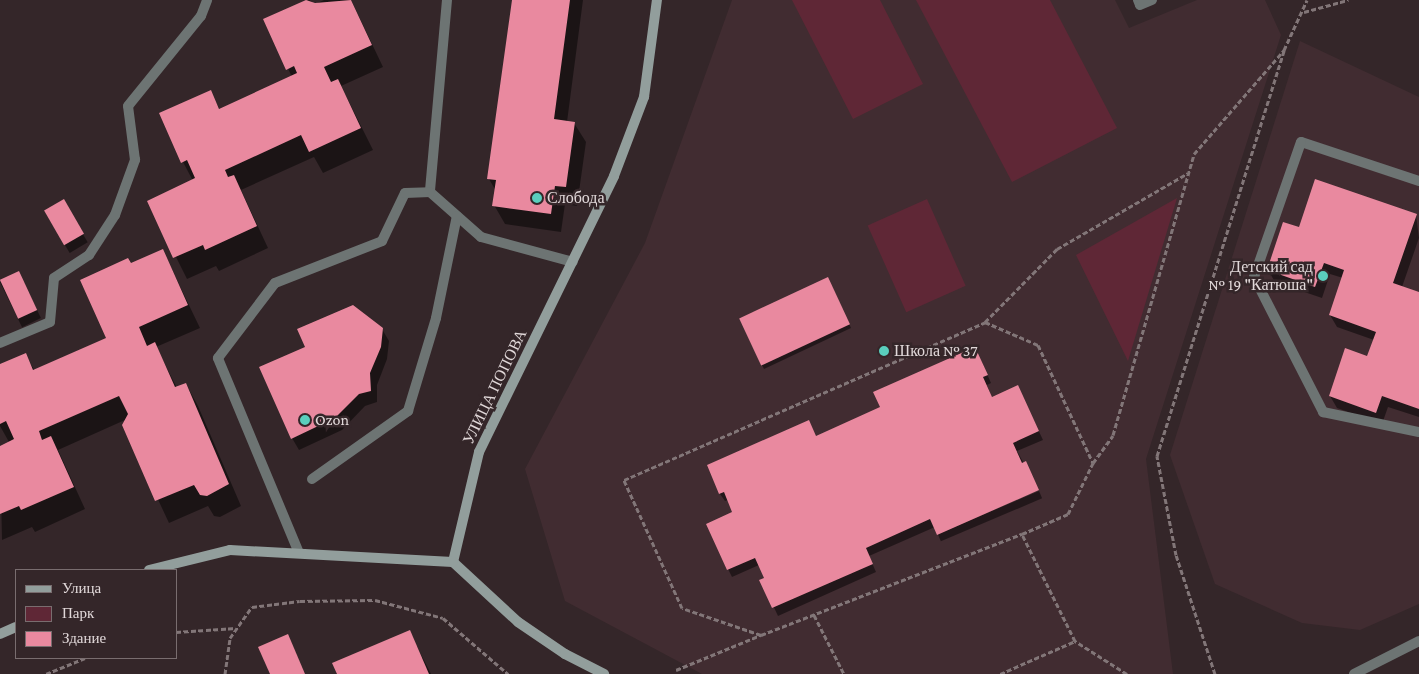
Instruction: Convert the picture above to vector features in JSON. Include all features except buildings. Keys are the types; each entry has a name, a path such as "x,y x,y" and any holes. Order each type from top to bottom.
{"street":[{"name":"УЛИЦА ПОПОВА","path":"452,562 479,452 614,176 644,97 657,0"},
{"path":"153,569 230,550 452,562 518,622 565,654 604,674"},
{"path":"0,634 15,627"}],"lane":[{"path":"0,342 50,322 54,278 89,255 115,215 135,160 128,106 201,16 207,0"},
{"path":"430,192 447,0"},
{"path":"1138,0 1140,5 1152,0"},
{"path":"1419,181 1300,142 1254,277 1323,412 1419,432"},
{"path":"299,553 218,358 275,283 382,241 405,193 430,192 481,237 573,262"},
{"path":"312,479 408,411 436,318 456,216"},
{"path":"1354,674 1419,641"}],"path":[{"path":"1215,674 1176,555 1157,456 1284,50 1304,12 1307,0"},
{"path":"1304,12 1348,0"},
{"path":"676,670 1022,534 1068,514 1093,463 1113,435 1194,154 1284,50"},
{"path":"761,635 682,608 624,480 985,322 1057,249 1189,172"},
{"path":"985,322 1038,345 1093,463"},
{"path":"1022,534 1075,641 1127,674"},
{"path":"225,674 230,638 252,607 300,601 376,600 443,618 508,674"},
{"path":"814,615 844,674"},
{"path":"178,632 237,628"},
{"path":"1000,674 1075,641"},
{"path":"46,674 84,659"}],"shaded area":[{"name":"Школа № 37","path":"732,0 1115,0 1129,28 1197,0 1265,0 1281,35 1146,459 1173,674 702,674 565,601 525,469 645,243"},
{"name":"Детский сад № 19 \"Катюша\"","path":"1300,41 1419,97 1419,604 1360,630 1302,623 1215,584 1170,455"}],"green space":[{"path":"792,0 880,0 923,84 853,119"},
{"path":"916,0 1050,0 1117,128 1012,182"},
{"path":"1177,198 1128,361 1076,255"},
{"path":"927,199 966,286 906,312 868,225"}],"place":[{"name":"Слобода","path":"537,198"},
{"name":"Детский сад № 19 \"Катюша\"","path":"1323,276"},
{"name":"Школа № 37","path":"884,351"},
{"name":"Ozon","path":"305,420"}]}
